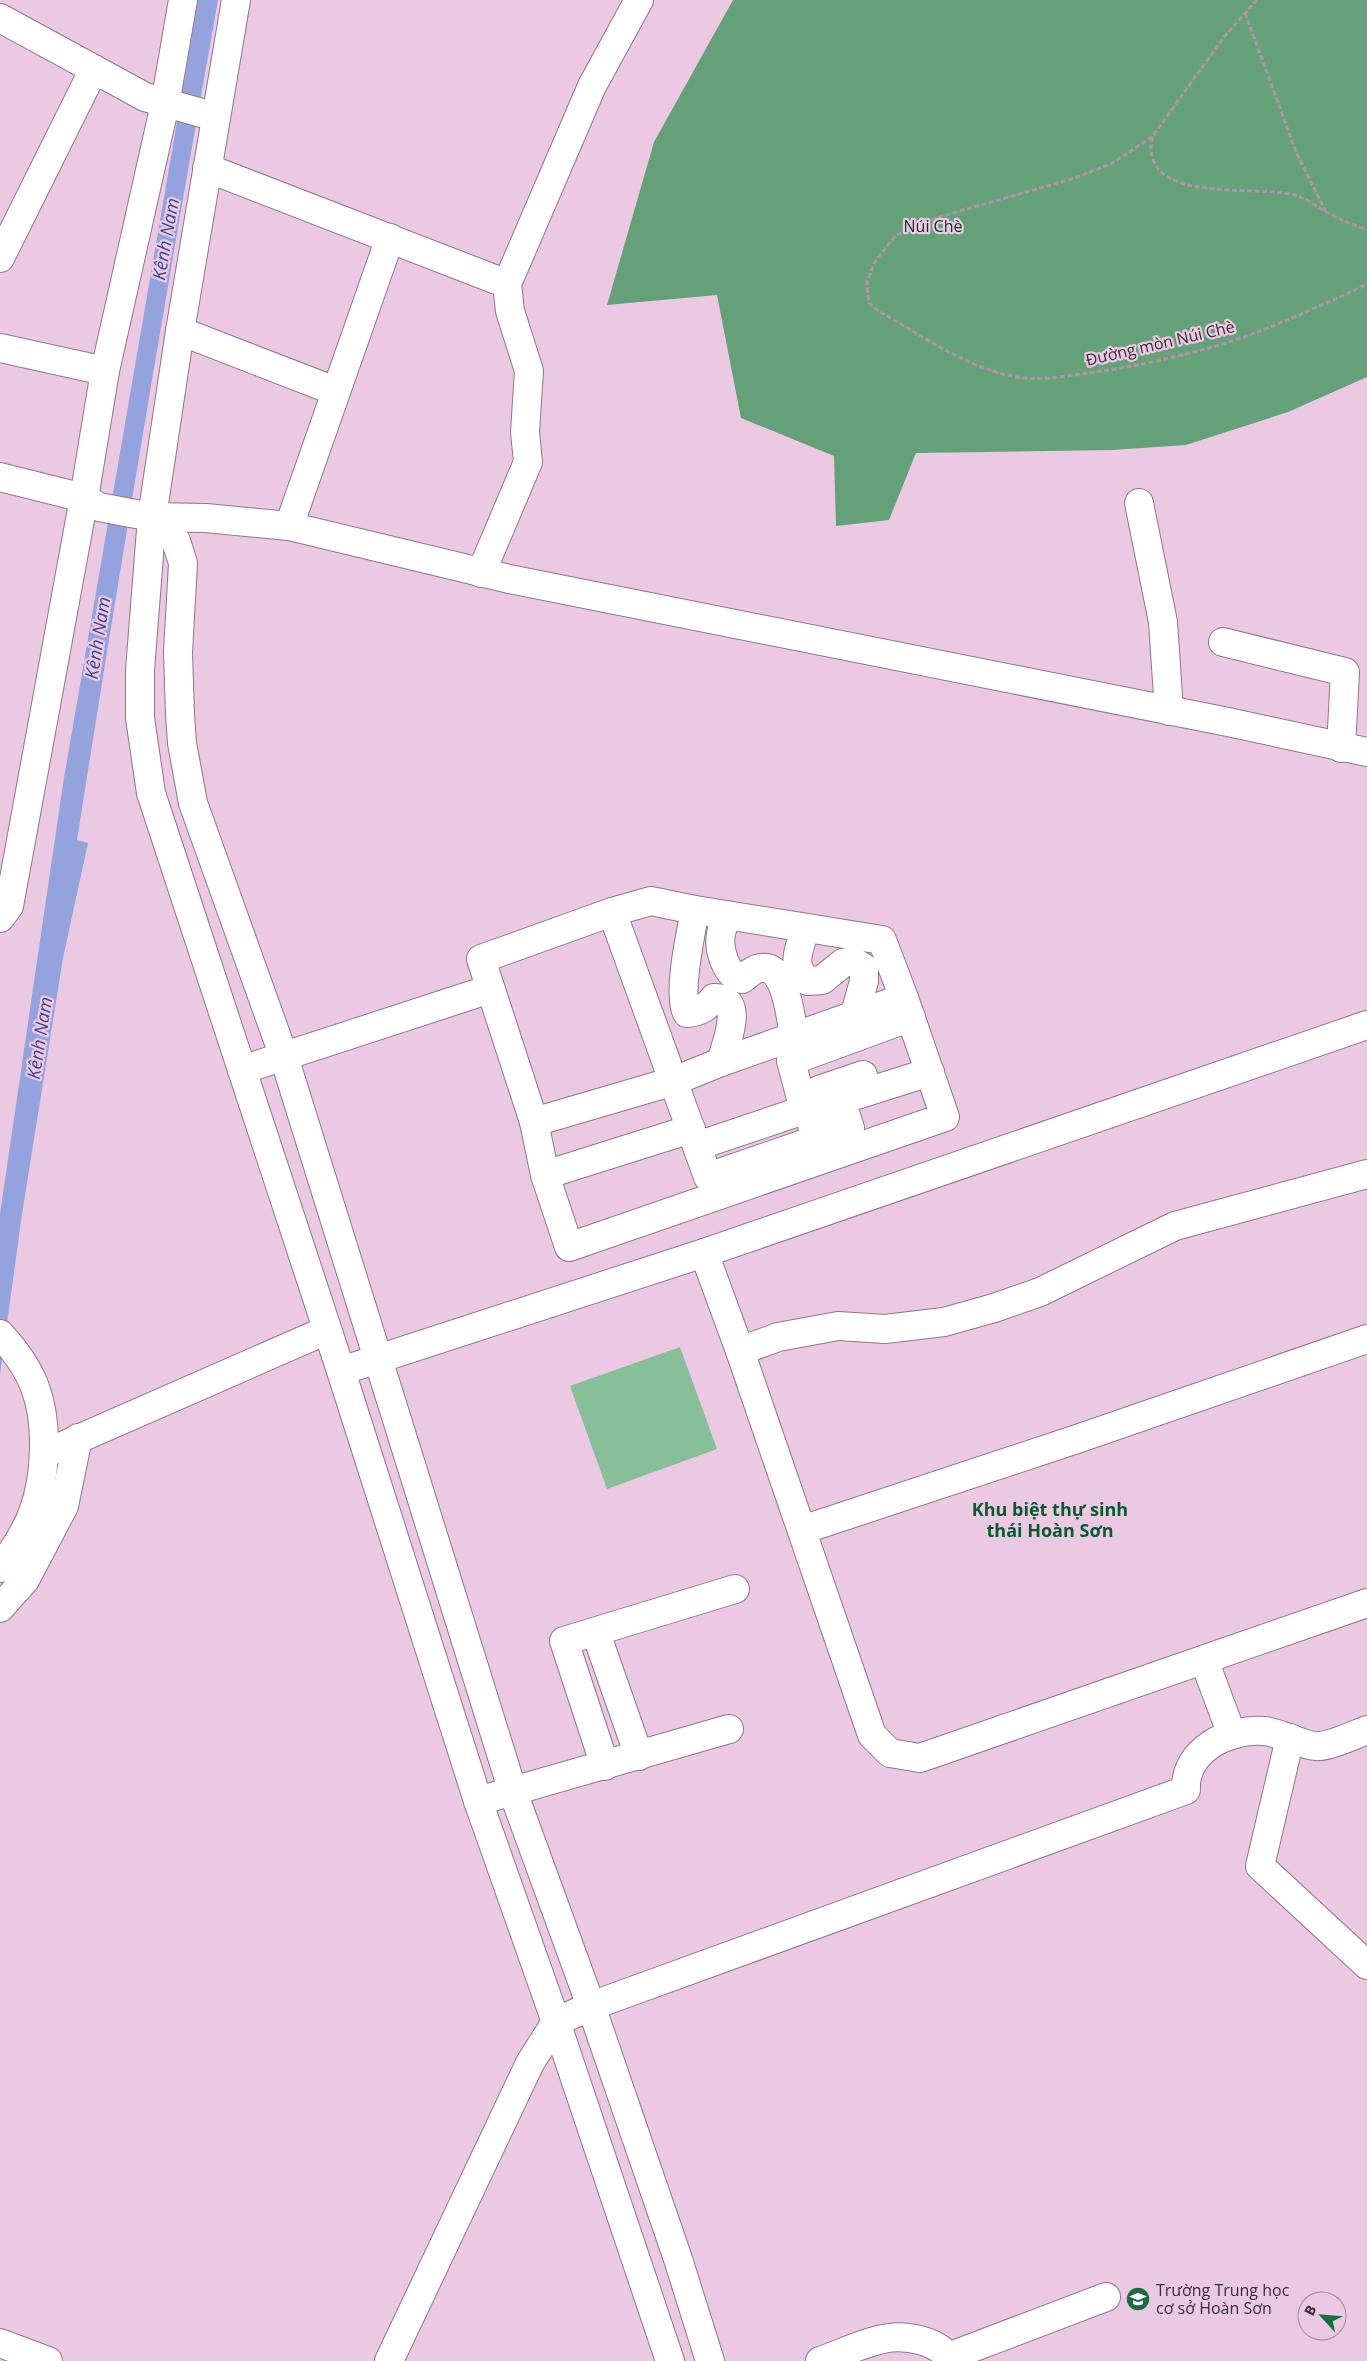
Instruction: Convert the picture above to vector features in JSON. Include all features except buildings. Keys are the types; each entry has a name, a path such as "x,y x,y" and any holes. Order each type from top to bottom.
{"main road":[{"path":"0,918 9,906 92,503 104,370 169,105 183,0"},
{"path":"236,0 180,331 152,517 140,670 140,718 150,793 341,1371 478,1801 556,2022 670,2361"},
{"path":"481,573 528,462 525,432 530,371 510,311 507,284 592,86 639,0"},
{"path":"0,18 145,97 216,117"},
{"path":"0,258 94,69"},
{"path":"207,168 507,284"},
{"path":"289,526 390,238"},
{"path":"180,331 335,391"},
{"path":"0,348 104,370"},
{"path":"0,477 92,503 152,517 206,518 289,526 481,573 1228,722 1341,748 1367,752"},
{"path":"1139,503 1164,622 1169,711"},
{"path":"152,517 176,541 183,563 178,652 180,715 182,743 193,803 284,1057 514,1792 591,2006 678,2259 710,2361"},
{"path":"1223,642 1345,672 1341,748"},
{"path":"651,901 695,910 882,940 908,1007 945,1117 569,1247 545,1175 534,1122 481,959 612,912 651,901"},
{"path":"695,910 686,961 683,1004 687,1012 697,1012 708,1006 714,998 721,997 732,1006 731,1022 721,1062"},
{"path":"612,912 708,1177 850,1128 841,1100 926,1063"},
{"path":"727,914 720,936 729,971 735,978 742,979 755,970 762,968 770,968 777,973 788,1002 794,1037"},
{"path":"805,928 796,963 799,974 808,981 822,980 843,963 853,961 864,968 864,980 855,1014"},
{"path":"242,1070 490,989"},
{"path":"534,1122 674,1081 721,1062 855,1014 908,1007"},
{"path":"545,1175 697,1146 804,1110 792,1061 908,1007"},
{"path":"341,1371 704,1252 1367,1025"},
{"path":"740,1351 778,1337 838,1326 885,1329 944,1322 1040,1292 1175,1226 1367,1174"},
{"path":"704,1252 872,1735 890,1753 920,1758 1367,1603"},
{"path":"44,1454 327,1330"},
{"path":"802,1530 1077,1440 1367,1339"},
{"path":"0,1568 26,1532 34,1513 41,1492 44,1454 43,1417 40,1400 30,1374 7,1342"},
{"path":"0,1608 25,1580 64,1506 78,1438"},
{"path":"605,1766 564,1641 596,1633 735,1589"},
{"path":"596,1633 639,1756"},
{"path":"1204,1660 1232,1735"},
{"path":"478,1801 729,1729"},
{"path":"389,2361 530,2063 556,2022 591,2006 1186,1790 1185,1777 1190,1766 1206,1747 1232,1735 1244,1731 1265,1731 1319,1747 1367,1730"},
{"path":"1290,1738 1260,1866 1367,1965"},
{"path":"820,2361 884,2338 922,2340 933,2344 949,2359 1106,2297"},
{"path":"0,2342 48,2361"}],"path":[{"name":"Đường mòn Núi Chè","path":"1256,0 1193,77 1152,137 1111,164 1093,171 922,222 895,236 874,263 867,282 869,303 877,310 948,351 978,364 1018,377 1057,377 1114,369 1218,344 1262,330 1367,284"},
{"path":"1246,13 1259,56 1296,152 1326,212"},
{"path":"1152,137 1150,149 1152,161 1157,170 1172,180 1208,189 1280,192 1296,196 1367,230"}],"green space":[{"name":"Núi Chè","path":"733,0 1367,0 1367,377 1288,412 1186,445 1112,450 916,453 889,520 836,526 834,456 741,418 717,295 607,305 654,142"},
{"path":"680,1347 717,1449 607,1489 570,1386"}],"water":[{"name":"Kênh Nam","path":"198,0 218,0 163,315 77,840 88,843 63,958 22,1214 0,1374 0,1214 63,784"}],"place":[{"name":"Trường Trung học cơ sở Hoàn Sơn","path":"1138,2299"}],"district":[{"name":"Khu biệt thự sinh thái Hoàn Sơn","path":"1050,1520"}]}
